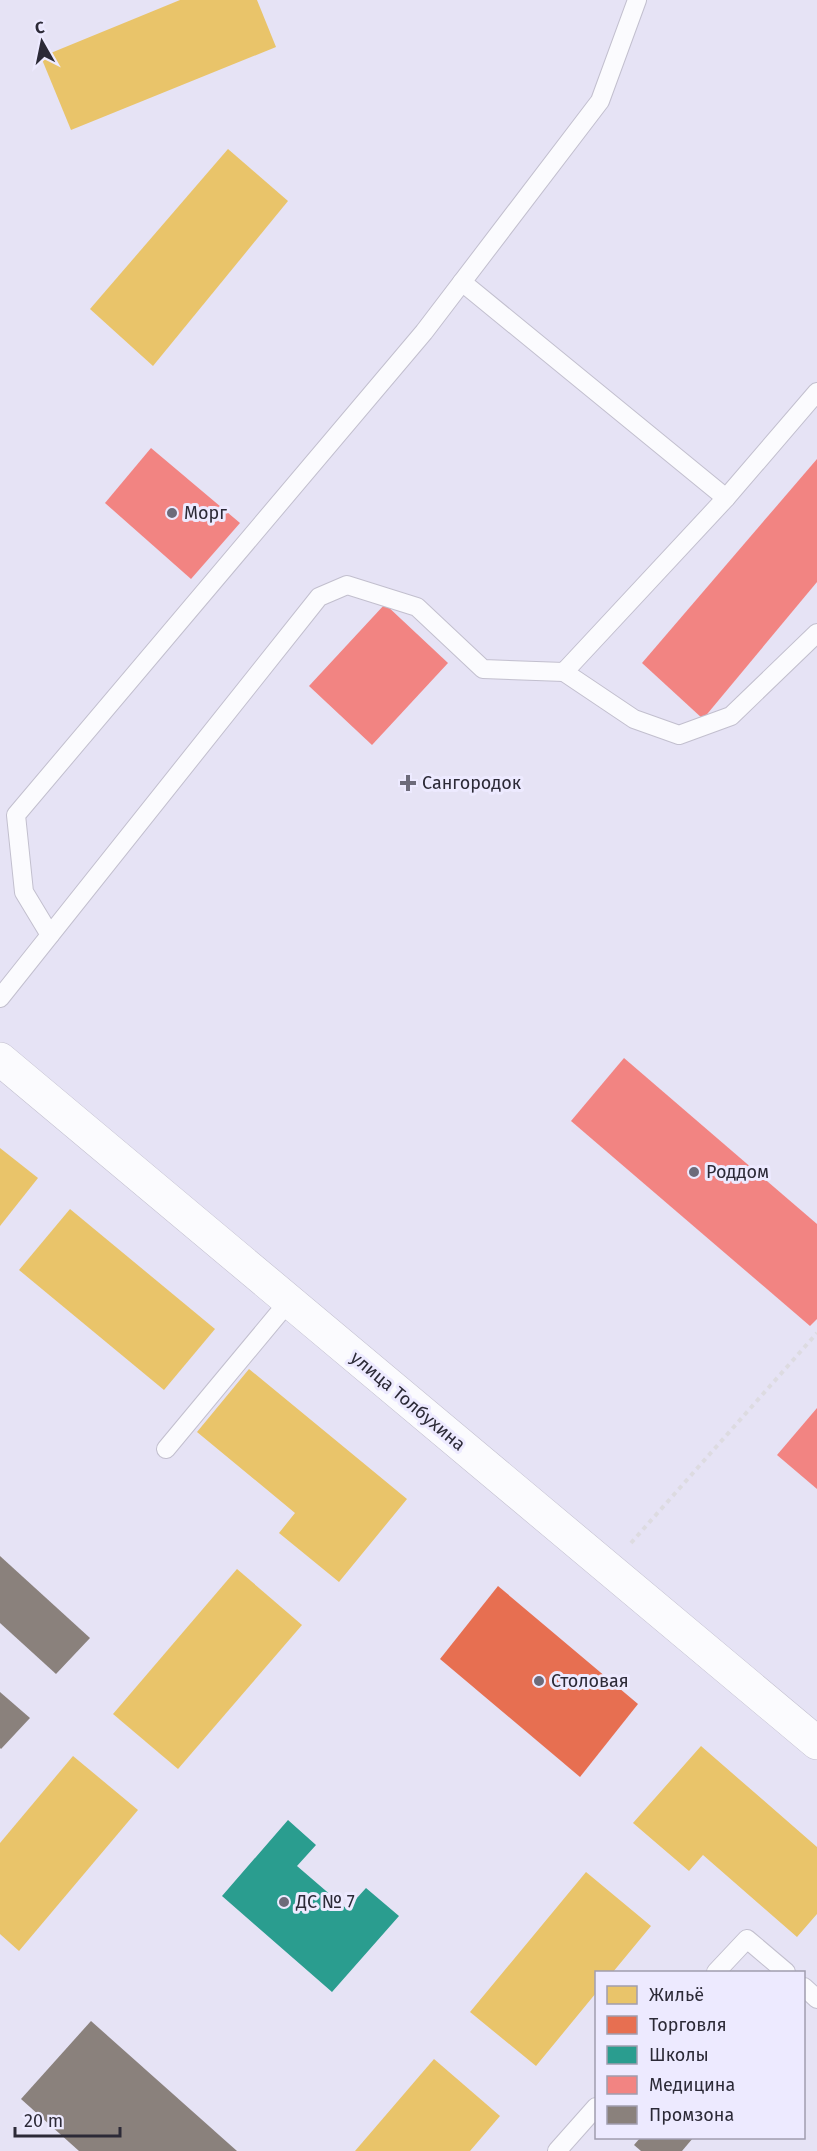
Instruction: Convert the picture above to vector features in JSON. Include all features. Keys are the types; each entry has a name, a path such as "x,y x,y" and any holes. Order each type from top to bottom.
{"street":[{"name":"улица Толбухина","path":"0,1059 817,1743"}],"lane":[{"path":"50,935 24,892 16,815 408,350 600,101 637,0"},
{"path":"462,282 726,498"},
{"path":"564,672 726,498 817,392"},
{"path":"0,998 319,597 347,585 417,608 483,669 564,672 634,719 679,735 731,716 817,633"},
{"path":"166,1449 289,1301"},
{"path":"717,1971 747,1939 785,1971"},
{"path":"557,2151 595,2109"}],"path":[{"path":"608,1569 817,1333"}],"building: Жильё":[{"path":"180,0 257,0 276,47 71,130 41,57"},
{"path":"228,149 288,201 153,366 90,309"},
{"path":"0,1148 38,1178 0,1226"},
{"path":"70,1209 215,1329 164,1390 19,1270"},
{"path":"249,1369 407,1499 339,1582 279,1533 295,1513 197,1432"},
{"path":"237,1569 302,1625 178,1769 113,1714"},
{"path":"701,1746 817,1847 817,1914 797,1937 703,1855 689,1871 633,1823"},
{"path":"73,1756 138,1810 19,1951 0,1934 0,1843"},
{"path":"586,1872 651,1926 614,1971 595,1971 595,1994 536,2066 470,2012"},
{"path":"434,2059 500,2116 470,2151 355,2151"}],"building: Торговля":[{"name":"Столовая","path":"498,1586 638,1704 580,1777 440,1659"}],"building: Школы":[{"name":"ДС № 7","path":"288,1820 316,1845 297,1866 347,1909 366,1888 399,1916 332,1992 222,1896"}],"building: Медицина":[{"name":"Морг","path":"151,448 240,523 191,579 105,503"},
{"path":"817,459 817,582 703,719 642,663"},
{"path":"385,604 448,663 372,745 309,686"},
{"name":"Роддом","path":"624,1058 817,1224 817,1319 810,1326 571,1121"},
{"path":"817,1408 817,1489 777,1455"}],"building: Промзона":[{"path":"0,1556 90,1638 56,1674 0,1623"},
{"path":"0,1692 30,1718 1,1749 0,1748"},
{"path":"91,2021 237,2151 79,2151 21,2099"},
{"path":"639,2139 692,2139 682,2151 641,2151 634,2145"}],"place":[{"name":"Морг","path":"172,513"},
{"name":"Сангородок","path":"408,783"},
{"name":"Роддом","path":"694,1172"},
{"name":"Столовая","path":"539,1681"},
{"name":"ДС № 7","path":"284,1902"}]}
